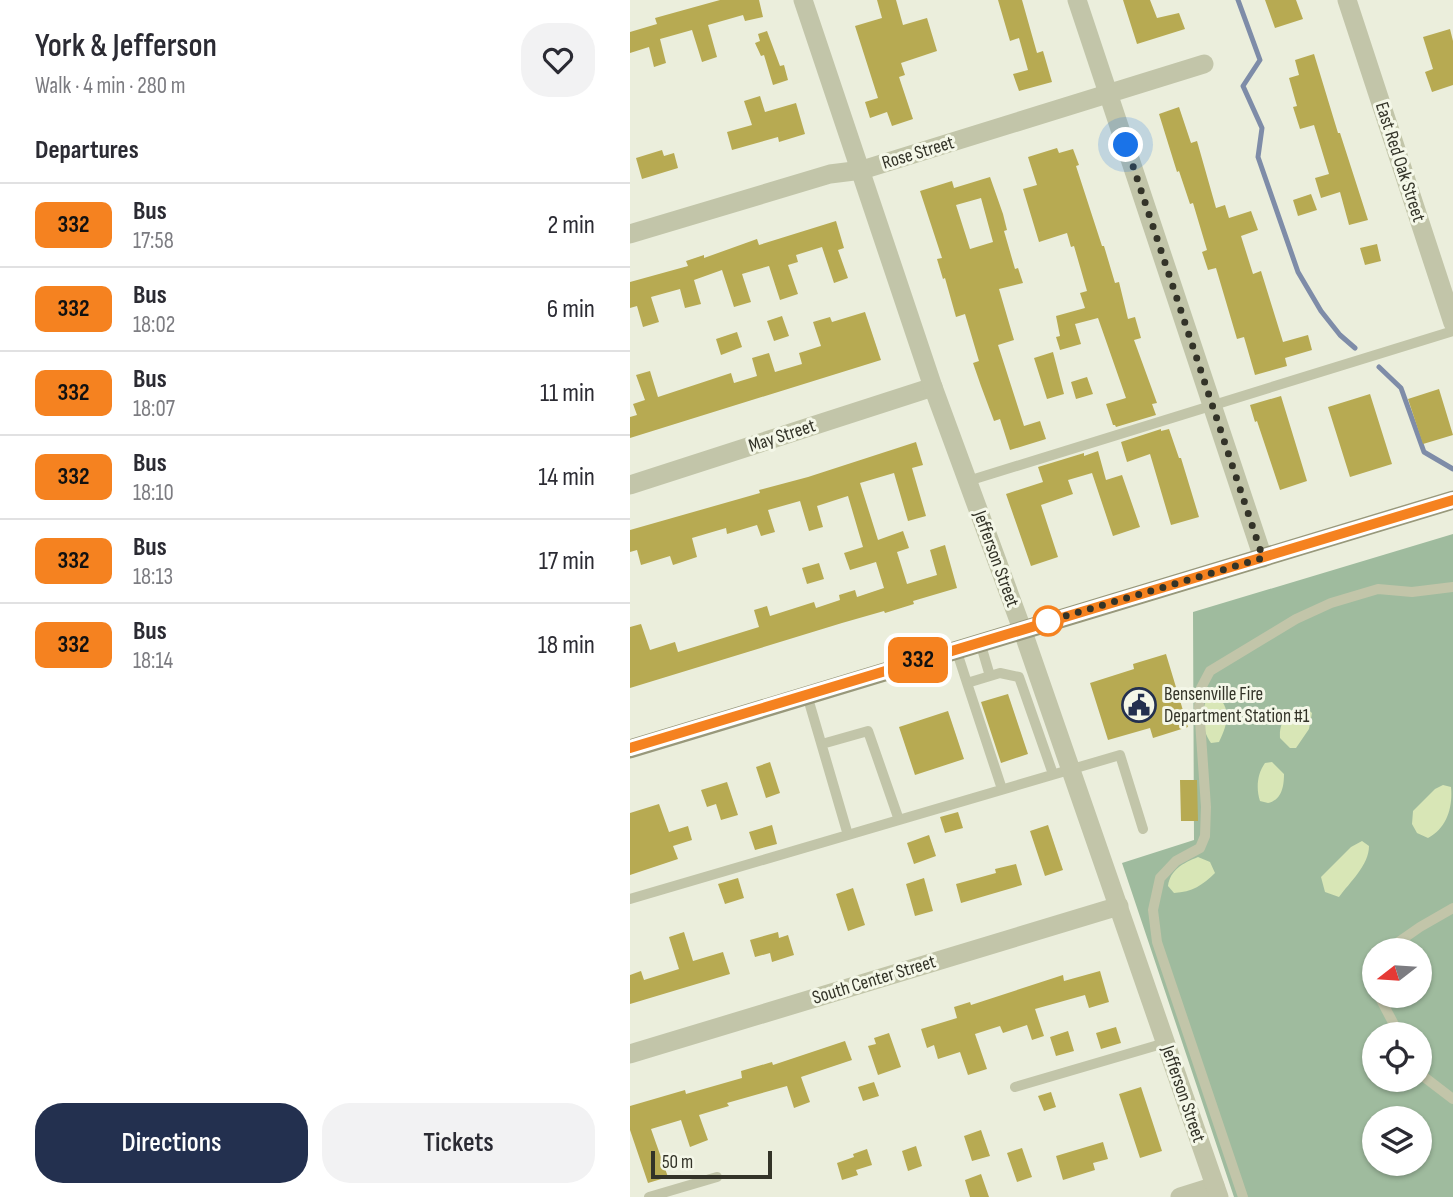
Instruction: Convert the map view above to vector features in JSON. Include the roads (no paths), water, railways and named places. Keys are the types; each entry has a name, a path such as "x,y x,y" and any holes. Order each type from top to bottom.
{"main road":[{"path":"630,748 1453,500"}],"street":[{"name":"Jefferson Street","path":"803,0 933,387 1022,629 1028,674 1062,772 1119,906 1217,1192"},
{"path":"1077,0 1263,558"},
{"name":"East Red Oak Street","path":"1348,0 1453,323"},
{"name":"Rose Street","path":"630,234 830,174 862,170 1204,64"},
{"name":"May Street","path":"630,485 933,387"},
{"name":"South Center Street","path":"630,1054 1119,906"},
{"path":"1180,1197 1217,1192"}],"lane":[{"path":"968,481 1453,331"},
{"path":"1243,1197 1157,942 1152,920 1154,895 1160,878 1174,862 1200,848 1205,836 1206,807 1199,715 1201,688 1214,667 1296,619 1331,603 1378,589 1412,592 1453,587"},
{"path":"980,642 990,676"},
{"path":"956,649 1002,789"},
{"path":"967,683 1000,673 1028,674"},
{"path":"807,694 848,835"},
{"path":"822,744 869,731 899,820"},
{"path":"630,899 1120,755 1143,830"},
{"path":"1404,938 1453,908"},
{"path":"1015,1087 1165,1043"},
{"path":"1432,1083 1453,1099"},
{"path":"649,1197 717,1177"}],"waterway":[{"path":"1238,0 1260,60 1243,86 1262,128 1258,157 1298,272 1321,311 1340,335 1355,348"},
{"path":"1379,367 1401,388 1424,452 1453,469"}],"place":[{"name":"Bensenville Fire Department Station #1","path":"1139,705"}]}
